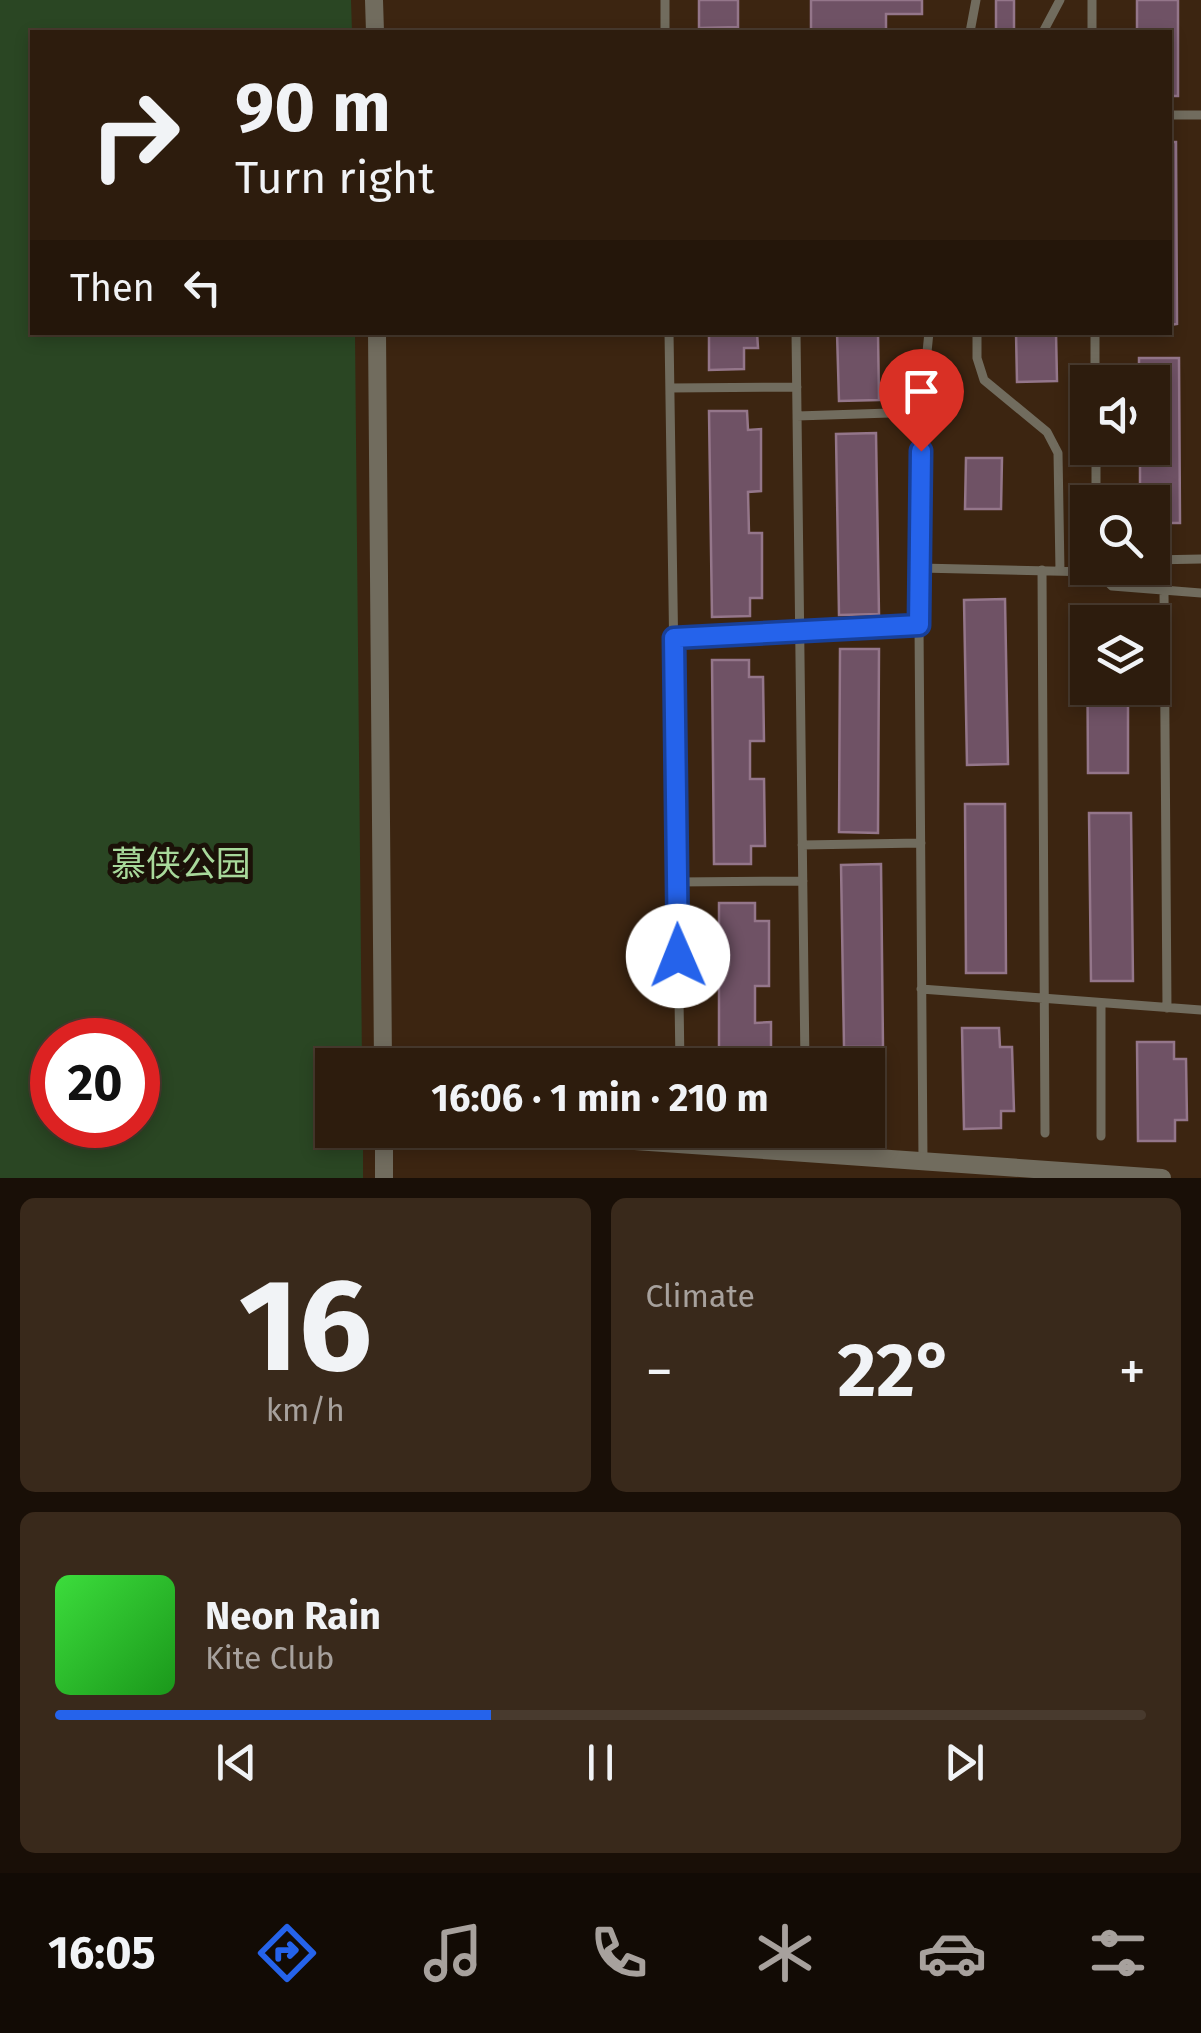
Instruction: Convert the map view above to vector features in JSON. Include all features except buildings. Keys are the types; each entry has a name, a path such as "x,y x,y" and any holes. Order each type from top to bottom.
{"street":[{"path":"374,0 375,30"},
{"path":"377,335 383,1048"},
{"path":"384,1148 384,1178"},
{"path":"736,1148 1162,1178"}],"lane":[{"path":"665,0 665,30"},
{"path":"970,30 976,0"},
{"path":"1043,30 1060,0"},
{"path":"1092,0 1092,30"},
{"path":"1172,116 1201,116"},
{"path":"670,335 680,1048"},
{"path":"796,335 806,1048"},
{"path":"923,1161 919,625 921,412 929,335"},
{"path":"977,335 977,358 984,380 1048,432 1058,453 1060,571"},
{"path":"1095,335 1096,365"},
{"path":"670,388 797,387"},
{"path":"798,416 921,412"},
{"path":"1170,560 1201,559"},
{"path":"920,568 1070,570"},
{"path":"1042,570 1045,1133"},
{"path":"1111,585 1201,593"},
{"path":"1164,590 1167,1008"},
{"path":"674,638 919,625"},
{"path":"802,845 920,843"},
{"path":"677,882 803,881"},
{"path":"921,989 1201,1010"},
{"path":"1101,1003 1101,1136"}],"green space":[{"name":"慕侠公园","path":"0,0 351,0 352,30 30,30 30,335 355,335 362,1048 315,1048 315,1148 363,1148 363,1178 0,1178"}],"route":[{"path":"678,956 674,638 919,625 921,451"}]}
